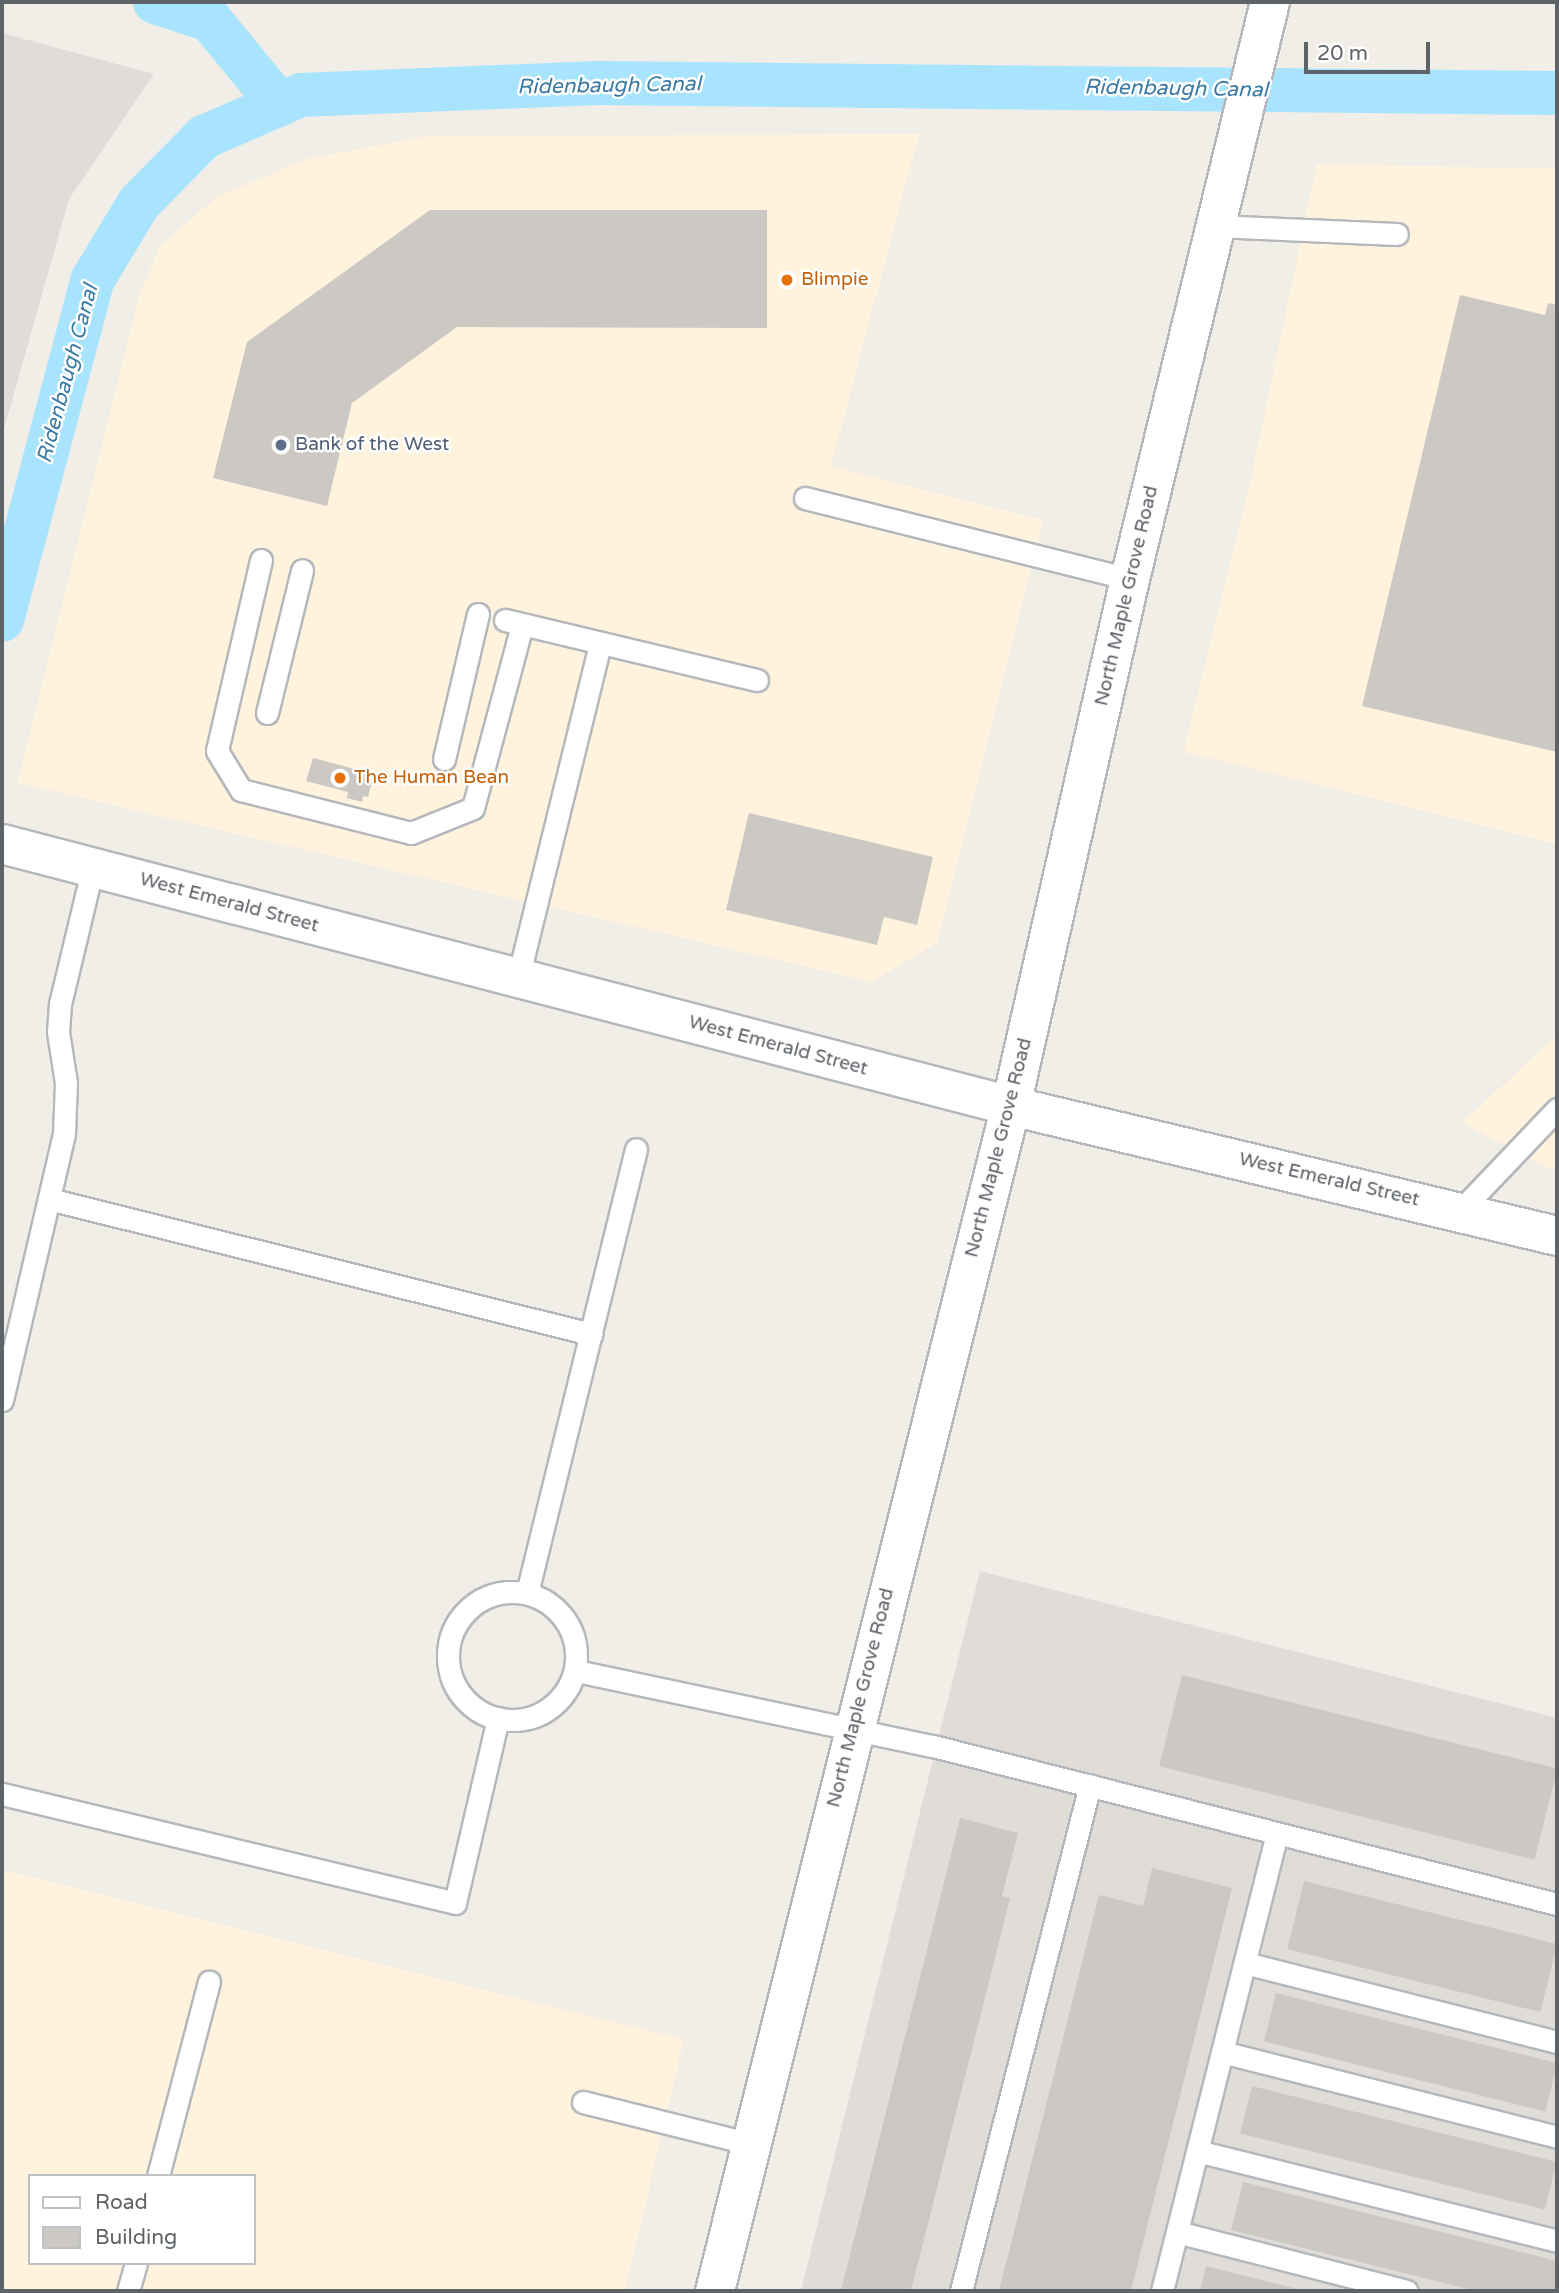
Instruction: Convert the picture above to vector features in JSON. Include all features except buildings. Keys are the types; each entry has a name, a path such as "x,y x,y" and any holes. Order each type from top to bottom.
{"main road":[{"name":"North Maple Grove Road","path":"715,2291 1011,1106 1130,579 1269,2"},
{"name":"West Emerald Street","path":"2,844 1011,1106 1557,1236"}],"lane":[{"path":"1215,226 1397,234"},
{"path":"805,498 1130,579"},
{"path":"261,559 217,751 241,790 411,832 473,808 513,622 757,680"},
{"path":"267,713 302,570"},
{"path":"444,759 478,614"},
{"path":"518,978 600,643"},
{"path":"2,1400 64,1134 66,1083 58,1032 60,1004 93,867"},
{"path":"1460,1211 1557,1108"},
{"path":"527,1593 636,1149"},
{"path":"49,1199 591,1334"},
{"path":"527,1593 546,1601 573,1631 576,1671 567,1692 552,1707 533,1718 498,1718 471,1706 457,1690 449,1669 448,1648 454,1627 467,1609 485,1597 527,1593"},
{"path":"576,1671 1090,1785 1557,1904"},
{"path":"2,1794 455,1903 498,1718"},
{"path":"961,2291 1090,1785"},
{"path":"1162,2291 1278,1833"},
{"path":"1245,1963 1557,2042"},
{"path":"159,2174 209,1982"},
{"path":"1222,2052 1557,2137"},
{"path":"583,2102 751,2144"},
{"path":"1197,2151 1557,2241"},
{"path":"1177,2232 1407,2291"},
{"path":"128,2291 135,2265"}],"shaded area":[{"path":"2,33 154,74 69,199 2,436"},
{"path":"919,134 831,466 1043,520 938,942 872,982 18,783 140,294 160,246 218,196 307,159 427,136"},
{"path":"1317,164 1557,169 1557,844 1184,752 1252,474"},
{"path":"1557,1035 1557,1172 1462,1123"},
{"path":"980,1571 1557,1718 1557,2291 801,2291"},
{"path":"2,1870 684,2039 625,2291 2,2291"}],"waterway":[{"path":"155,2 210,20 279,104"},
{"name":"Ridenbaugh Canal","path":"2,620 93,279 139,203 204,137 301,95 598,83 1557,93"}],"place":[{"name":"Blimpie","path":"787,280"},
{"name":"Bank of the West","path":"281,445"},
{"name":"The Human Bean","path":"340,778"}]}
